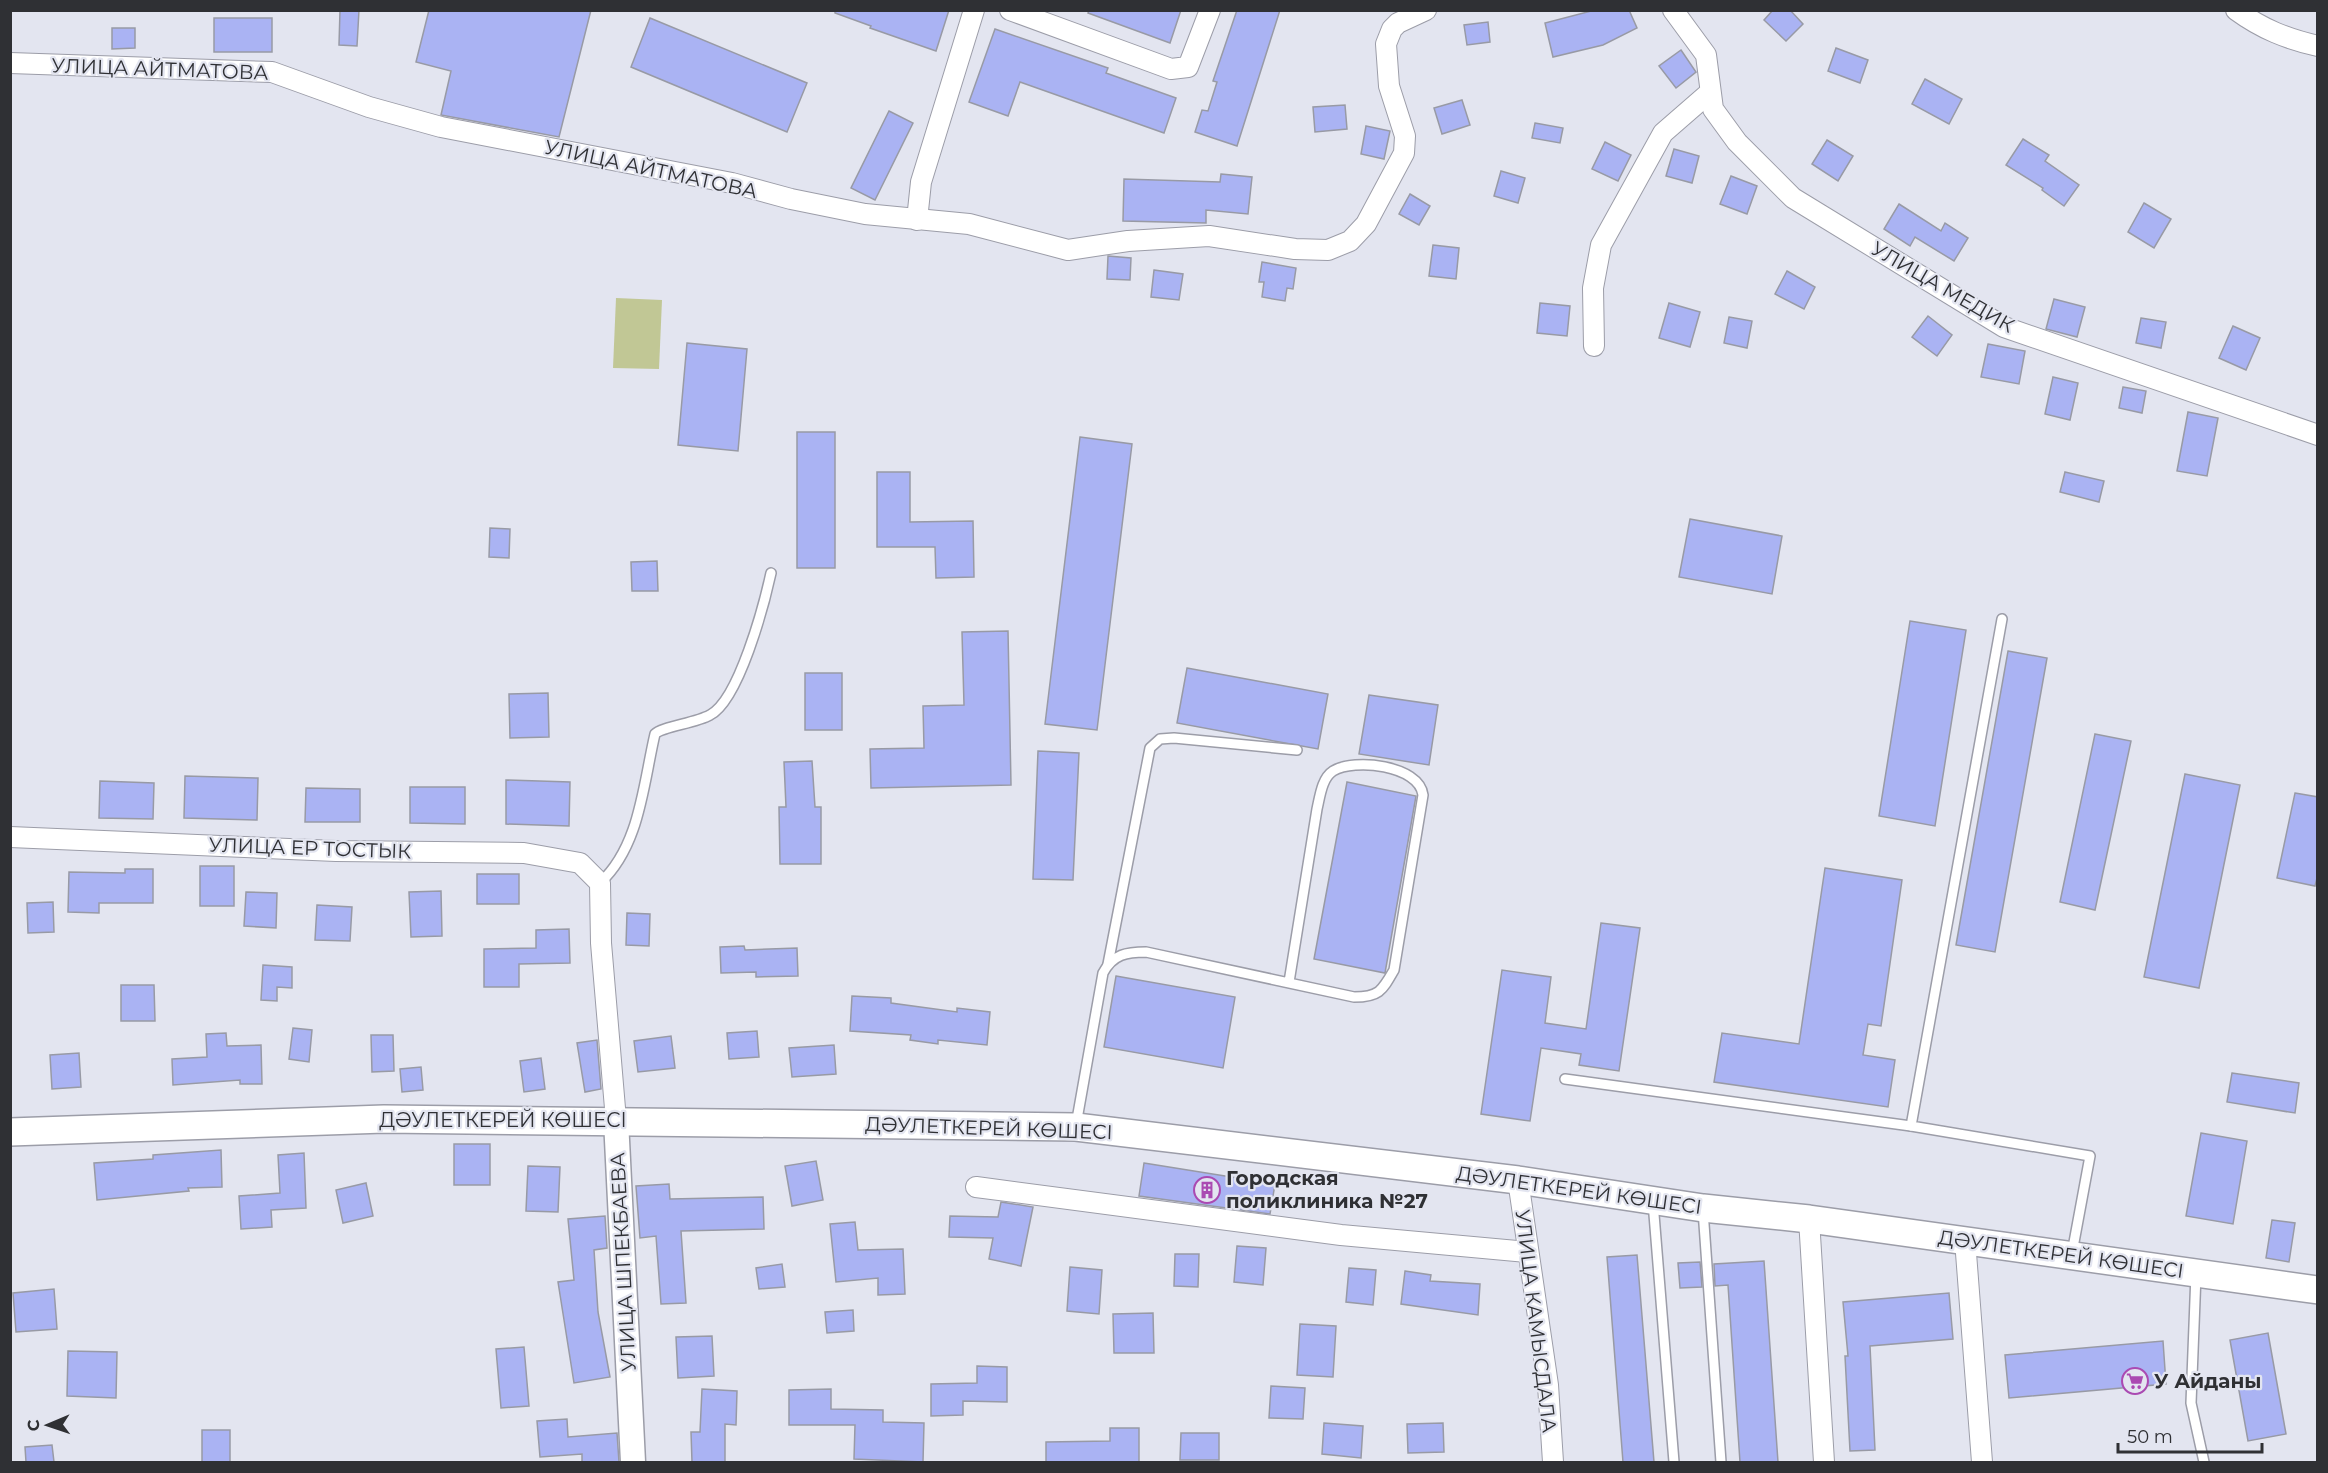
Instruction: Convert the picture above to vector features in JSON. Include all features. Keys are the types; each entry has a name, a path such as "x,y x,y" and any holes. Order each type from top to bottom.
{"main road":[{"name":"ДӘУЛЕТКЕРЕЙ КӨШЕСІ","path":"10,1132 384,1119 1076,1127 1518,1180 1703,1208 1809,1219 2318,1290"}],"street":[{"path":"917,220 921,183 974,10"},
{"path":"1010,10 1171,69 1188,67 1210,10"},
{"name":"УЛИЦА АЙТМАТОВА","path":"10,63 272,72 369,107 441,127 732,183 844,210 917,220 969,224 1068,250 1128,242 1209,236 1295,249 1328,249 1350,242 1366,224 1404,153 1405,136 1389,86 1386,44 1392,29 1398,23 1426,10"},
{"name":"УЛИЦА МЕДИК","path":"1673,10 1706,55 1709,93 1713,109 1737,142 1793,198 2004,327 2318,435"},
{"path":"2236,10 2259,27 2291,40 2318,46"},
{"path":"1594,346 1593,288 1601,245 1663,133 1709,93"},
{"name":"УЛИЦА ЕР ТОСТЫК","path":"10,837 336,851 524,853 580,863 600,883"},
{"name":"УЛИЦА ШПЕКБАЕВА","path":"600,883 601,943 616,1120 633,1462"},
{"name":"УЛИЦА КАМЫСДАЛА","path":"1518,1180 1548,1385 1554,1462"},
{"path":"976,1187 1341,1236 1527,1252"},
{"path":"1809,1219 1824,1462"},
{"path":"1965,1240 1982,1462"}],"lane":[{"path":"600,883 622,857 631,837 655,734 660,729 692,724 714,714 722,705 754,642 771,573"},
{"path":"1911,1126 2002,619"},
{"path":"1076,1127 1100,990 1108,964 1150,748 1160,740 1174,738 1297,750"},
{"path":"1108,964 1128,952 1146,952 1354,997 1370,997 1384,986 1394,970 1423,795 1422,789 1414,779 1400,770 1347,766 1333,771 1324,782 1317,809 1289,982"},
{"path":"1565,1079 1911,1126 2091,1156 2072,1255"},
{"path":"1653,1200 1674,1462"},
{"path":"1703,1208 1721,1462"},
{"path":"2196,1273 2192,1402 2204,1462"}],"green space":[{"path":"616,298 662,300 659,369 613,368"}],"building":[{"path":"340,10 359,10 357,46 339,45"},
{"path":"429,10 591,10 559,137 441,115 451,71 416,62"},
{"path":"835,10 949,10 936,51 870,28 871,26 835,13"},
{"path":"1089,10 1181,10 1170,43 1088,13"},
{"path":"1237,10 1280,10 1237,146 1195,132 1202,110 1208,111 1217,82 1213,81"},
{"path":"1595,10 1629,10 1637,28 1603,45 1553,57 1545,23"},
{"path":"1773,10 1790,10 1803,24 1786,41 1764,20"},
{"path":"214,18 272,18 272,52 214,52"},
{"path":"650,18 807,83 787,132 631,67"},
{"path":"1488,22 1490,42 1467,45 1464,25"},
{"path":"112,28 135,28 135,48 112,49"},
{"path":"995,29 1108,68 1106,73 1176,98 1164,133 1020,82 1008,116 969,102"},
{"path":"1836,48 1868,60 1860,83 1828,71"},
{"path":"1681,50 1696,72 1676,88 1659,66"},
{"path":"1925,79 1962,99 1949,124 1912,104"},
{"path":"1462,100 1470,125 1442,134 1434,108"},
{"path":"1345,105 1347,129 1315,132 1313,107"},
{"path":"889,111 913,123 875,200 851,188"},
{"path":"1535,123 1563,128 1560,143 1532,138"},
{"path":"1366,126 1390,131 1384,159 1361,154"},
{"path":"2023,139 2049,155 2045,161 2079,185 2064,206 2042,190 2043,188 2006,165"},
{"path":"1827,140 1853,156 1838,181 1812,164"},
{"path":"1605,142 1631,155 1618,181 1592,169"},
{"path":"1674,149 1699,156 1692,183 1666,176"},
{"path":"1501,171 1525,178 1518,203 1494,196"},
{"path":"1221,174 1252,177 1248,214 1206,210 1206,223 1123,221 1124,179 1220,182"},
{"path":"1731,176 1757,186 1747,214 1720,204"},
{"path":"1410,194 1430,206 1419,225 1399,214"},
{"path":"2144,203 2171,219 2154,248 2128,232"},
{"path":"1899,204 1941,231 1945,223 1968,238 1954,261 1915,237 1910,246 1884,229"},
{"path":"1433,245 1459,248 1456,279 1429,276"},
{"path":"1108,256 1131,258 1130,280 1107,279"},
{"path":"1262,262 1296,268 1293,289 1287,288 1285,301 1262,297 1264,282 1259,282"},
{"path":"1154,270 1183,274 1179,300 1151,297"},
{"path":"1787,271 1815,287 1804,309 1775,294"},
{"path":"2054,299 2085,307 2077,337 2046,329"},
{"path":"1540,303 1570,306 1567,336 1537,333"},
{"path":"1669,303 1700,312 1690,347 1659,338"},
{"path":"1928,316 1952,335 1937,356 1912,337"},
{"path":"1729,317 1752,321 1747,348 1724,343"},
{"path":"2141,318 2166,322 2161,348 2136,343"},
{"path":"2233,326 2260,338 2246,370 2219,358"},
{"path":"687,343 747,349 738,451 678,445"},
{"path":"1988,344 2025,351 2019,384 1981,377"},
{"path":"2053,377 2078,383 2070,420 2045,414"},
{"path":"2123,387 2146,391 2142,413 2119,408"},
{"path":"2188,412 2218,418 2207,476 2177,471"},
{"path":"797,432 835,432 835,568 797,568"},
{"path":"1080,437 1132,444 1097,730 1045,724"},
{"path":"877,472 910,472 910,522 973,521 974,577 936,578 935,547 877,547"},
{"path":"2065,472 2104,481 2099,502 2060,492"},
{"path":"1690,519 1782,536 1772,594 1679,577"},
{"path":"490,528 510,529 509,558 489,557"},
{"path":"657,561 658,591 632,591 631,562"},
{"path":"1910,621 1966,630 1935,826 1879,816"},
{"path":"1008,631 1011,785 871,788 870,749 924,748 923,706 964,705 962,632"},
{"path":"2008,651 2047,658 1995,952 1956,945"},
{"path":"1187,668 1328,694 1318,749 1177,723"},
{"path":"805,673 842,673 842,730 805,730"},
{"path":"548,693 549,737 510,738 509,694"},
{"path":"1369,695 1438,705 1429,765 1359,754"},
{"path":"2095,734 2131,741 2095,910 2060,902"},
{"path":"1038,751 1079,753 1073,880 1033,879"},
{"path":"812,761 815,807 821,807 821,864 780,864 779,807 786,807 784,762"},
{"path":"2185,774 2240,785 2199,988 2144,977"},
{"path":"185,776 258,778 257,820 184,818"},
{"path":"506,780 570,782 569,826 506,824"},
{"path":"100,781 154,783 153,819 99,818"},
{"path":"1347,782 1416,796 1385,973 1314,959"},
{"path":"410,787 465,787 465,824 410,823"},
{"path":"306,788 360,789 360,822 305,822"},
{"path":"2295,793 2318,797 2318,874 2315,886 2277,878"},
{"path":"200,866 234,866 234,906 200,906"},
{"path":"1825,868 1902,880 1881,1026 1868,1024 1863,1055 1895,1060 1888,1107 1714,1082 1722,1033 1799,1044"},
{"path":"125,869 153,869 153,903 99,903 99,913 68,912 69,872 125,873"},
{"path":"477,874 519,874 519,904 477,904"},
{"path":"441,891 442,936 411,937 409,892"},
{"path":"246,892 277,893 276,928 244,926"},
{"path":"53,902 54,932 28,933 27,903"},
{"path":"317,905 352,907 350,941 315,940"},
{"path":"627,913 650,914 649,946 626,945"},
{"path":"1601,923 1640,928 1619,1071 1579,1065 1581,1054 1541,1048 1530,1121 1481,1114 1502,970 1551,977 1545,1023 1586,1029"},
{"path":"569,929 570,963 519,964 519,987 484,987 484,949 536,948 536,930"},
{"path":"744,946 745,950 797,948 798,976 756,977 756,972 721,973 720,947"},
{"path":"263,965 292,967 292,988 277,987 277,1001 261,1000"},
{"path":"1116,976 1235,997 1223,1068 1104,1047"},
{"path":"121,985 154,985 155,1021 121,1021"},
{"path":"852,996 891,998 891,1003 957,1012 957,1008 990,1012 987,1045 938,1040 938,1044 910,1040 911,1035 850,1031"},
{"path":"293,1028 312,1030 309,1062 289,1059"},
{"path":"757,1031 759,1057 729,1059 727,1033"},
{"path":"226,1033 227,1046 261,1045 262,1084 240,1084 240,1080 173,1085 172,1059 207,1057 206,1034"},
{"path":"371,1035 393,1035 394,1071 372,1072"},
{"path":"671,1036 675,1068 638,1072 634,1041"},
{"path":"597,1040 601,1089 585,1092 577,1043"},
{"path":"834,1045 836,1074 792,1077 789,1048"},
{"path":"79,1053 81,1087 52,1089 50,1055"},
{"path":"541,1058 545,1089 524,1092 520,1061"},
{"path":"421,1067 423,1090 402,1092 400,1069"},
{"path":"2232,1073 2299,1083 2295,1113 2227,1102"},
{"path":"2201,1133 2247,1141 2233,1224 2186,1216"},
{"path":"454,1144 490,1144 490,1185 454,1185"},
{"path":"221,1150 222,1187 188,1188 189,1191 97,1200 94,1163 153,1159 153,1155"},
{"path":"304,1153 306,1208 271,1210 272,1227 241,1229 239,1196 280,1193 278,1155"},
{"path":"816,1161 823,1200 792,1206 785,1166"},
{"name":"Городская поликлиника №27","path":"1144,1163 1275,1184 1270,1214 1139,1196"},
{"path":"528,1166 560,1167 558,1212 526,1211"},
{"path":"366,1183 373,1216 343,1223 336,1190"},
{"path":"669,1184 670,1199 763,1197 764,1229 681,1231 686,1303 661,1304 656,1236 640,1238 636,1186"},
{"path":"1001,1202 1033,1207 1021,1266 989,1259 993,1238 949,1237 950,1216 998,1217"},
{"path":"605,1216 607,1248 594,1250 598,1312 610,1377 574,1383 558,1282 574,1280 568,1219"},
{"path":"2272,1220 2295,1223 2289,1262 2266,1258"},
{"path":"855,1222 858,1250 903,1249 905,1294 878,1295 878,1278 836,1282 830,1224"},
{"path":"1237,1246 1266,1248 1263,1285 1234,1282"},
{"path":"1175,1254 1199,1254 1198,1287 1174,1286"},
{"path":"1637,1255 1654,1462 1623,1462 1607,1257"},
{"path":"1764,1261 1778,1462 1740,1462 1728,1285 1715,1286 1714,1264"},
{"path":"1700,1262 1702,1287 1680,1288 1678,1263"},
{"path":"782,1264 785,1287 759,1289 756,1268"},
{"path":"1070,1267 1102,1270 1099,1314 1067,1311"},
{"path":"1349,1268 1376,1270 1373,1305 1346,1302"},
{"path":"1405,1271 1431,1275 1430,1281 1480,1284 1478,1315 1401,1304"},
{"path":"54,1289 57,1329 16,1332 13,1293"},
{"path":"1949,1293 1953,1339 1870,1346 1875,1450 1850,1451 1845,1356 1848,1356 1843,1302"},
{"path":"853,1310 854,1331 827,1333 825,1312"},
{"path":"1153,1313 1154,1353 1114,1353 1113,1314"},
{"path":"1300,1324 1336,1326 1333,1377 1297,1375"},
{"path":"2268,1333 2286,1434 2248,1441 2230,1340"},
{"path":"712,1336 714,1376 678,1378 676,1337"},
{"path":"2163,1341 2166,1384 2009,1398 2005,1355"},
{"path":"524,1347 529,1406 501,1408 496,1349"},
{"path":"68,1351 117,1352 116,1398 67,1396"},
{"path":"977,1366 1007,1367 1007,1402 963,1401 963,1415 931,1416 931,1384 977,1383"},
{"path":"1271,1386 1305,1388 1303,1419 1269,1418"},
{"path":"702,1389 737,1391 736,1425 725,1424 725,1462 692,1462 691,1432 700,1432"},
{"path":"831,1389 831,1409 883,1410 883,1422 924,1423 923,1462 854,1459 855,1425 789,1425 789,1390"},
{"path":"567,1419 568,1437 617,1433 619,1462 582,1462 582,1454 540,1457 537,1421"},
{"path":"1324,1423 1363,1426 1361,1458 1322,1454"},
{"path":"1443,1423 1444,1452 1408,1453 1407,1424"},
{"path":"1110,1428 1139,1428 1139,1462 1046,1462 1046,1442 1110,1441"},
{"path":"202,1430 230,1430 230,1462 202,1462"},
{"path":"1181,1433 1219,1433 1219,1460 1180,1460"},
{"path":"52,1445 54,1462 26,1462 25,1447"}],"place":[{"name":"Городская поликлиника №27","path":"1207,1190"},
{"name":"У Айданы","path":"2135,1381"}]}
